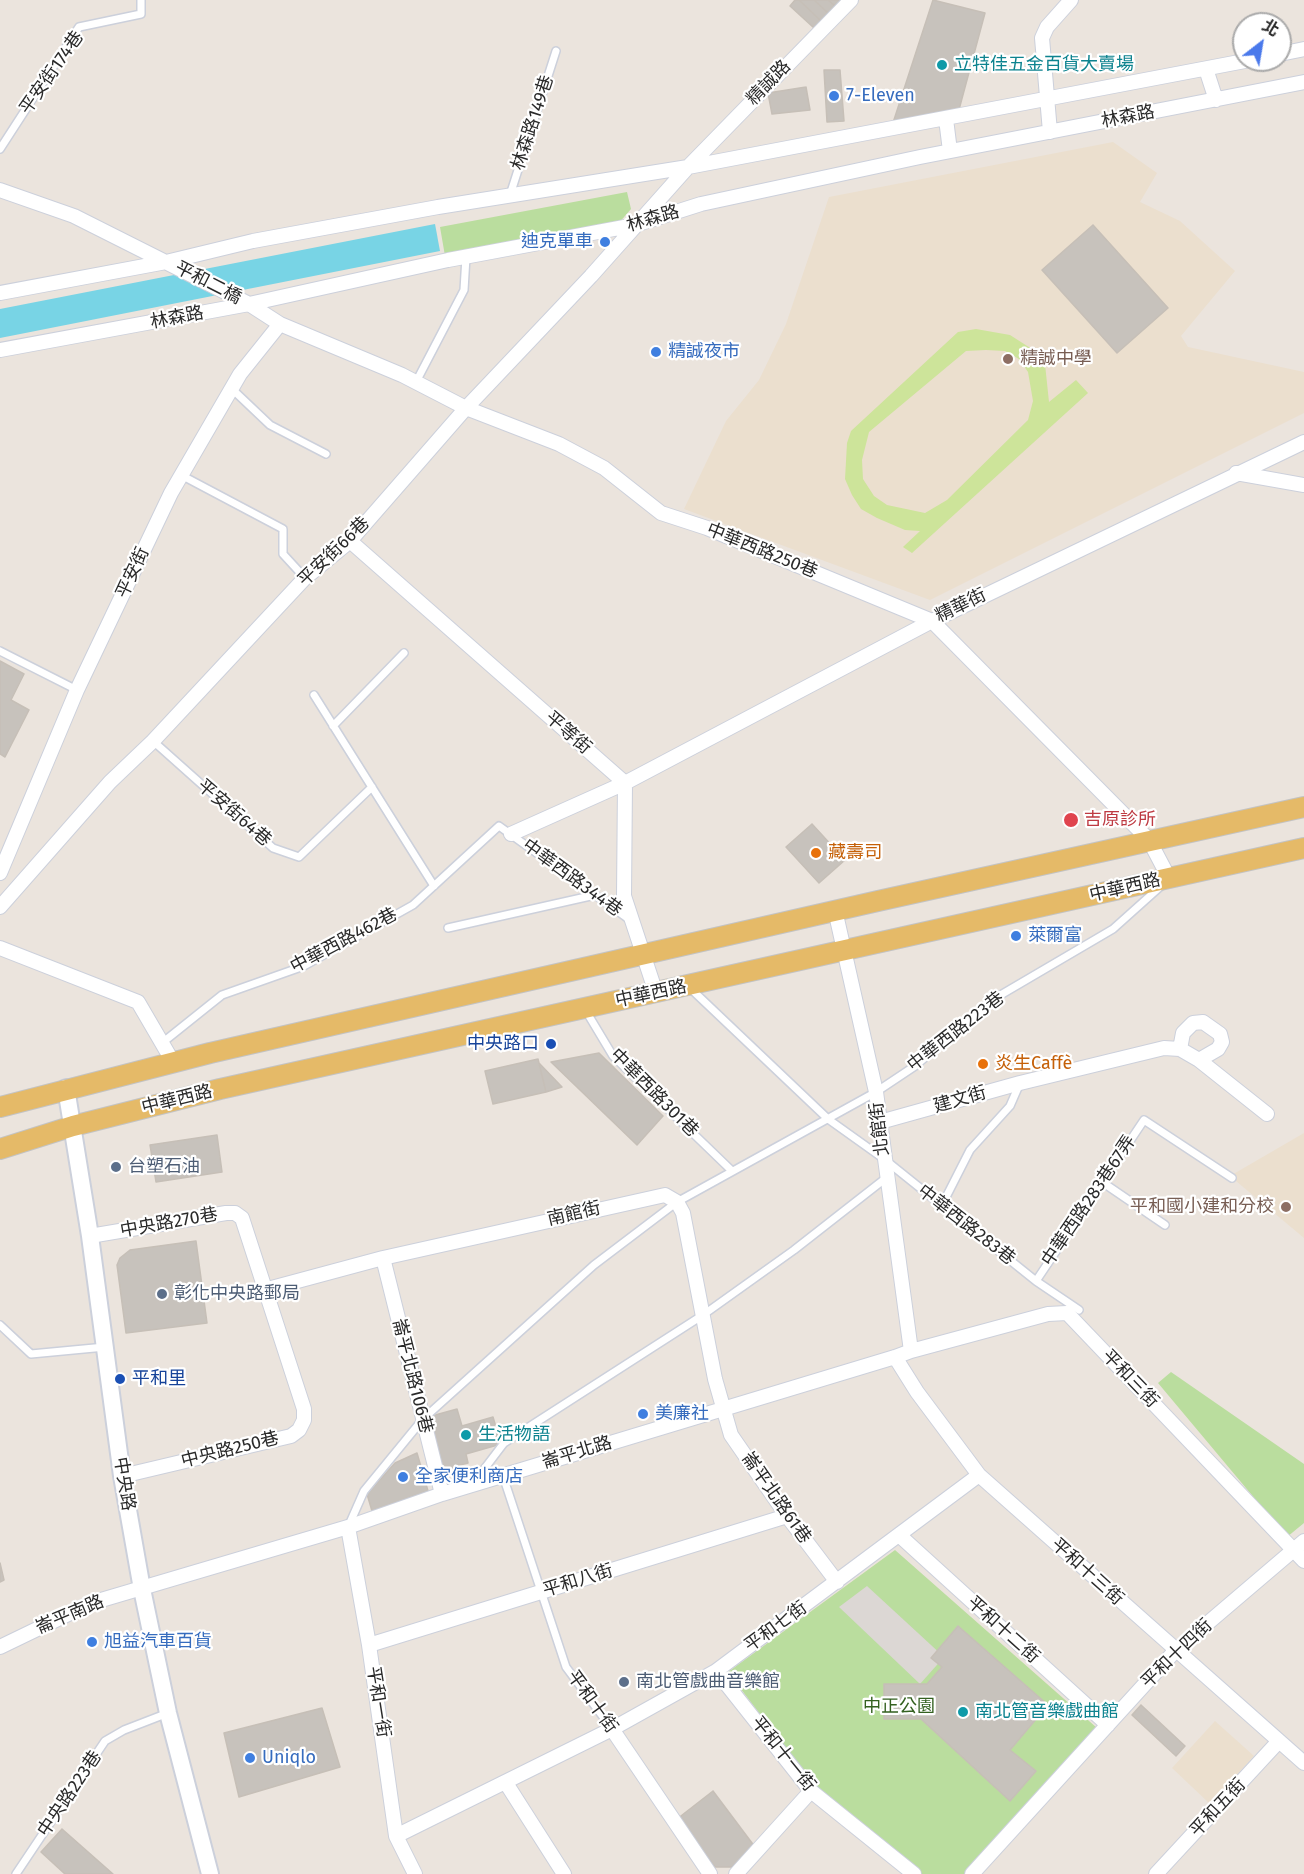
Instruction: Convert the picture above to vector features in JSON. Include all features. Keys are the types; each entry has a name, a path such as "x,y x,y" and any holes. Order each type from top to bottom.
{"main road":[{"name":"中華西路","path":"0,1107 173,1062 835,910 1304,807"},
{"name":"中華西路","path":"0,1149 73,1126 220,1089 1304,848"}],"street":[{"name":"精誠路","path":"688,167 851,0"},
{"path":"1050,132 1042,38 1047,27 1071,0"},
{"name":"林森路","path":"0,293 167,262 253,241 510,195 688,167 1232,64"},
{"path":"1206,69 1216,100"},
{"name":"林森路","path":"0,350 249,304 466,257 635,225 701,204 950,151 1304,82"},
{"path":"946,119 950,151"},
{"name":"平安街66巷","path":"0,907 110,782 153,741 305,578 350,541 466,408 591,276 688,167"},
{"path":"0,190 74,216 167,262"},
{"name":"平和二橋","path":"167,262 249,304"},
{"path":"249,304 280,324"},
{"name":"中華西路250巷","path":"280,324 416,382 466,408 559,444 604,468 662,513 707,528 932,621 1149,840 1169,878"},
{"name":"平安街","path":"0,873 76,690 181,475 231,388 280,324"},
{"name":"精華街","path":"511,834 625,783 932,621 1304,442"},
{"path":"1236,473 1304,485"},
{"name":"平等街","path":"350,541 625,783"},
{"path":"625,783 624,896 656,993"},
{"name":"北館街","path":"835,910 876,1092 910,1350"},
{"path":"0,948 138,1002 173,1062"},
{"path":"1199,1060 1218,1049 1222,1042 1220,1034 1203,1022 1193,1023 1183,1033 1180,1049 1199,1060 1267,1114"},
{"name":"建文街","path":"880,1122 1020,1083 1164,1048 1180,1049"},
{"name":"中央路","path":"66,1088 90,1236 122,1476 142,1589 168,1713 210,1874"},
{"name":"南館街","path":"264,1290 383,1258 655,1196 665,1195 677,1202"},
{"path":"677,1202 683,1214 722,1409"},
{"name":"中央路270巷","path":"90,1236 235,1213 242,1218 246,1226 264,1290"},
{"name":"崙平北路106巷","path":"383,1258 442,1494"},
{"name":"中央路250巷","path":"122,1476 291,1436 299,1430 304,1420 303,1408 264,1290"},
{"path":"910,1350 1071,1308"},
{"name":"平和三街","path":"1071,1308 1299,1545 1304,1561"},
{"name":"崙平北路","path":"142,1589 348,1527 442,1494 895,1358 910,1350"},
{"name":"平和十三街","path":"895,1358 917,1392 979,1475 1304,1763"},
{"name":"崙平北路61巷","path":"722,1409 731,1435 787,1516 837,1582"},
{"name":"平和七街","path":"396,1836 612,1729 716,1671 979,1475"},
{"name":"平和八街","path":"369,1646 787,1516"},
{"name":"平和一街","path":"348,1527 369,1646 396,1836 415,1874"},
{"name":"平和十二街","path":"899,1535 1108,1725"},
{"name":"平和十四街","path":"972,1874 1175,1651 1299,1545"},
{"name":"崙平南路","path":"0,1647 92,1603 142,1589"},
{"name":"平和十一街","path":"716,1671 811,1791 914,1874"},
{"name":"平和十街","path":"612,1729 710,1874"},
{"name":"平和五街","path":"1156,1874 1279,1741"},
{"path":"506,1783 564,1874"},
{"path":"736,1874 811,1791"}],"lane":[{"name":"平安街174巷","path":"0,149 79,27 141,14 141,0"},
{"name":"林森路149巷","path":"510,195 556,51"},
{"path":"416,382 464,290 466,257"},
{"path":"231,388 270,425 326,454"},
{"path":"181,475 283,529 283,554 305,578"},
{"path":"0,651 76,690"},
{"path":"333,726 404,653"},
{"path":"314,695 434,886"},
{"name":"平安街64巷","path":"153,741 273,848 298,856 372,787"},
{"name":"中華西路462巷","path":"162,1042 222,995 304,966 413,905 500,826 511,834"},
{"name":"中華西路344巷","path":"511,834 632,922"},
{"name":"中華西路223巷","path":"348,1527 364,1491 423,1419 594,1265 677,1202 731,1170 876,1092 915,1066 992,1000 1113,929 1169,878"},
{"path":"448,928 595,895"},
{"path":"688,986 828,1119"},
{"name":"中華西路301巷","path":"585,1009 613,1056 731,1170"},
{"path":"941,1207 970,1150 1010,1106 1020,1083"},
{"name":"中華西路283巷","path":"828,1119 884,1159 941,1207 1071,1308"},
{"name":"中華西路283巷67弄","path":"1036,1281 1144,1120 1232,1178"},
{"path":"471,1486 504,1443 703,1315 794,1250 886,1179"},
{"path":"1102,1182 1165,1225"},
{"path":"0,1325 31,1354 105,1347"},
{"name":"平和十街","path":"503,1476 566,1667 612,1729"},
{"name":"中央路223巷","path":"16,1874 105,1741 124,1730 168,1713"}],"shaded area":[{"name":"精誠中學","path":"1113,142 1157,173 1140,202 1180,221 1235,271 1181,336 1188,347 1304,372 1304,413 930,600 684,509 726,421 759,380 786,324 829,197"},
{"name":"平和國小建和分校","path":"1304,1133 1304,1238 1230,1176"},
{"path":"867,1586 944,1657 920,1684 839,1607"},
{"path":"1215,1721 1254,1756 1210,1804 1172,1768"}],"green space":[{"path":"627,192 631,209 618,224 445,256 440,227"},
{"path":"976,329 1010,335 1035,351 1045,364 1049,402 1076,380 1088,393 912,553 903,547 920,531 905,530 877,518 861,509 852,495 845,479 847,443 851,431 958,332","holes":["966,351 1005,351 1019,359 1028,372 1033,401 1028,420 947,500 925,513 887,505 874,496 863,479 862,460 869,432"]},
{"path":"1171,1372 1304,1464 1304,1523 1287,1537 1158,1383"},
{"name":"中正公園","path":"895,1550 1097,1728 966,1874 921,1874 815,1787 728,1672"}],"water":[{"path":"435,224 440,251 0,338 0,309"}],"building":[{"path":"795,0 799,0 821,21 814,28 790,6"},
{"path":"799,0 814,0 828,13 821,21"},
{"path":"814,0 828,0 835,6 828,13"},
{"path":"828,0 841,0 835,6"},
{"name":"立特佳五金百貨大賣場","path":"933,0 985,13 957,117 891,129"},
{"name":"7-Eleven","path":"824,70 840,70 844,121 827,122"},
{"path":"806,87 810,110 772,114 768,93"},
{"path":"1093,225 1168,308 1117,353 1042,270"},
{"path":"0,661 24,674 11,700 29,710 5,757 0,754"},
{"name":"藏壽司","path":"812,824 845,860 819,883 786,847"},
{"path":"599,1053 663,1116 637,1145 551,1062"},
{"path":"538,1059 546,1092 493,1104 485,1071"},
{"path":"539,1063 562,1087 546,1092"},
{"path":"217,1135 222,1172 156,1182 150,1145"},
{"name":"彰化中央路郵局","path":"196,1241 207,1323 126,1333 117,1265 120,1258 130,1250"},
{"name":"生活物語","path":"457,1409 462,1426 493,1417 501,1444 466,1454 468,1463 456,1466 457,1472 452,1474 443,1471 428,1417"},
{"name":"全家便利商店","path":"417,1453 428,1491 372,1511 367,1494 395,1463"},
{"path":"0,1563 4,1580 0,1582"},
{"name":"南北管音樂戲曲館","path":"958,1626 1048,1705 1010,1750 1036,1771 1010,1801 921,1719 884,1719 884,1684 927,1684 942,1667 931,1658"},
{"path":"1141,1705 1185,1746 1176,1756 1132,1715"},
{"path":"322,1708 340,1767 239,1797 224,1733"},
{"path":"713,1791 755,1847 732,1867 715,1867 677,1819"},
{"path":"62,1829 113,1874 65,1874 41,1852"}],"place":[{"name":"立特佳五金百貨大賣場","path":"942,65"},
{"name":"7-Eleven","path":"834,96"},
{"name":"迪克單車","path":"605,242"},
{"name":"精誠夜市","path":"656,352"},
{"name":"精誠中學","path":"1008,359"},
{"name":"吉原診所","path":"1071,820"},
{"name":"藏壽司","path":"816,853"},
{"name":"萊爾富","path":"1016,936"},
{"name":"中央路口","path":"551,1044"},
{"name":"炎生Caffè","path":"983,1064"},
{"name":"台塑石油","path":"116,1167"},
{"name":"平和國小建和分校","path":"1286,1207"},
{"name":"彰化中央路郵局","path":"162,1294"},
{"name":"平和里","path":"120,1379"},
{"name":"美廉社","path":"643,1414"},
{"name":"生活物語","path":"466,1435"},
{"name":"全家便利商店","path":"403,1477"},
{"name":"旭益汽車百貨","path":"92,1642"},
{"name":"南北管戲曲音樂館","path":"624,1682"},
{"name":"南北管音樂戲曲館","path":"963,1712"},
{"name":"Uniqlo","path":"250,1758"}]}
